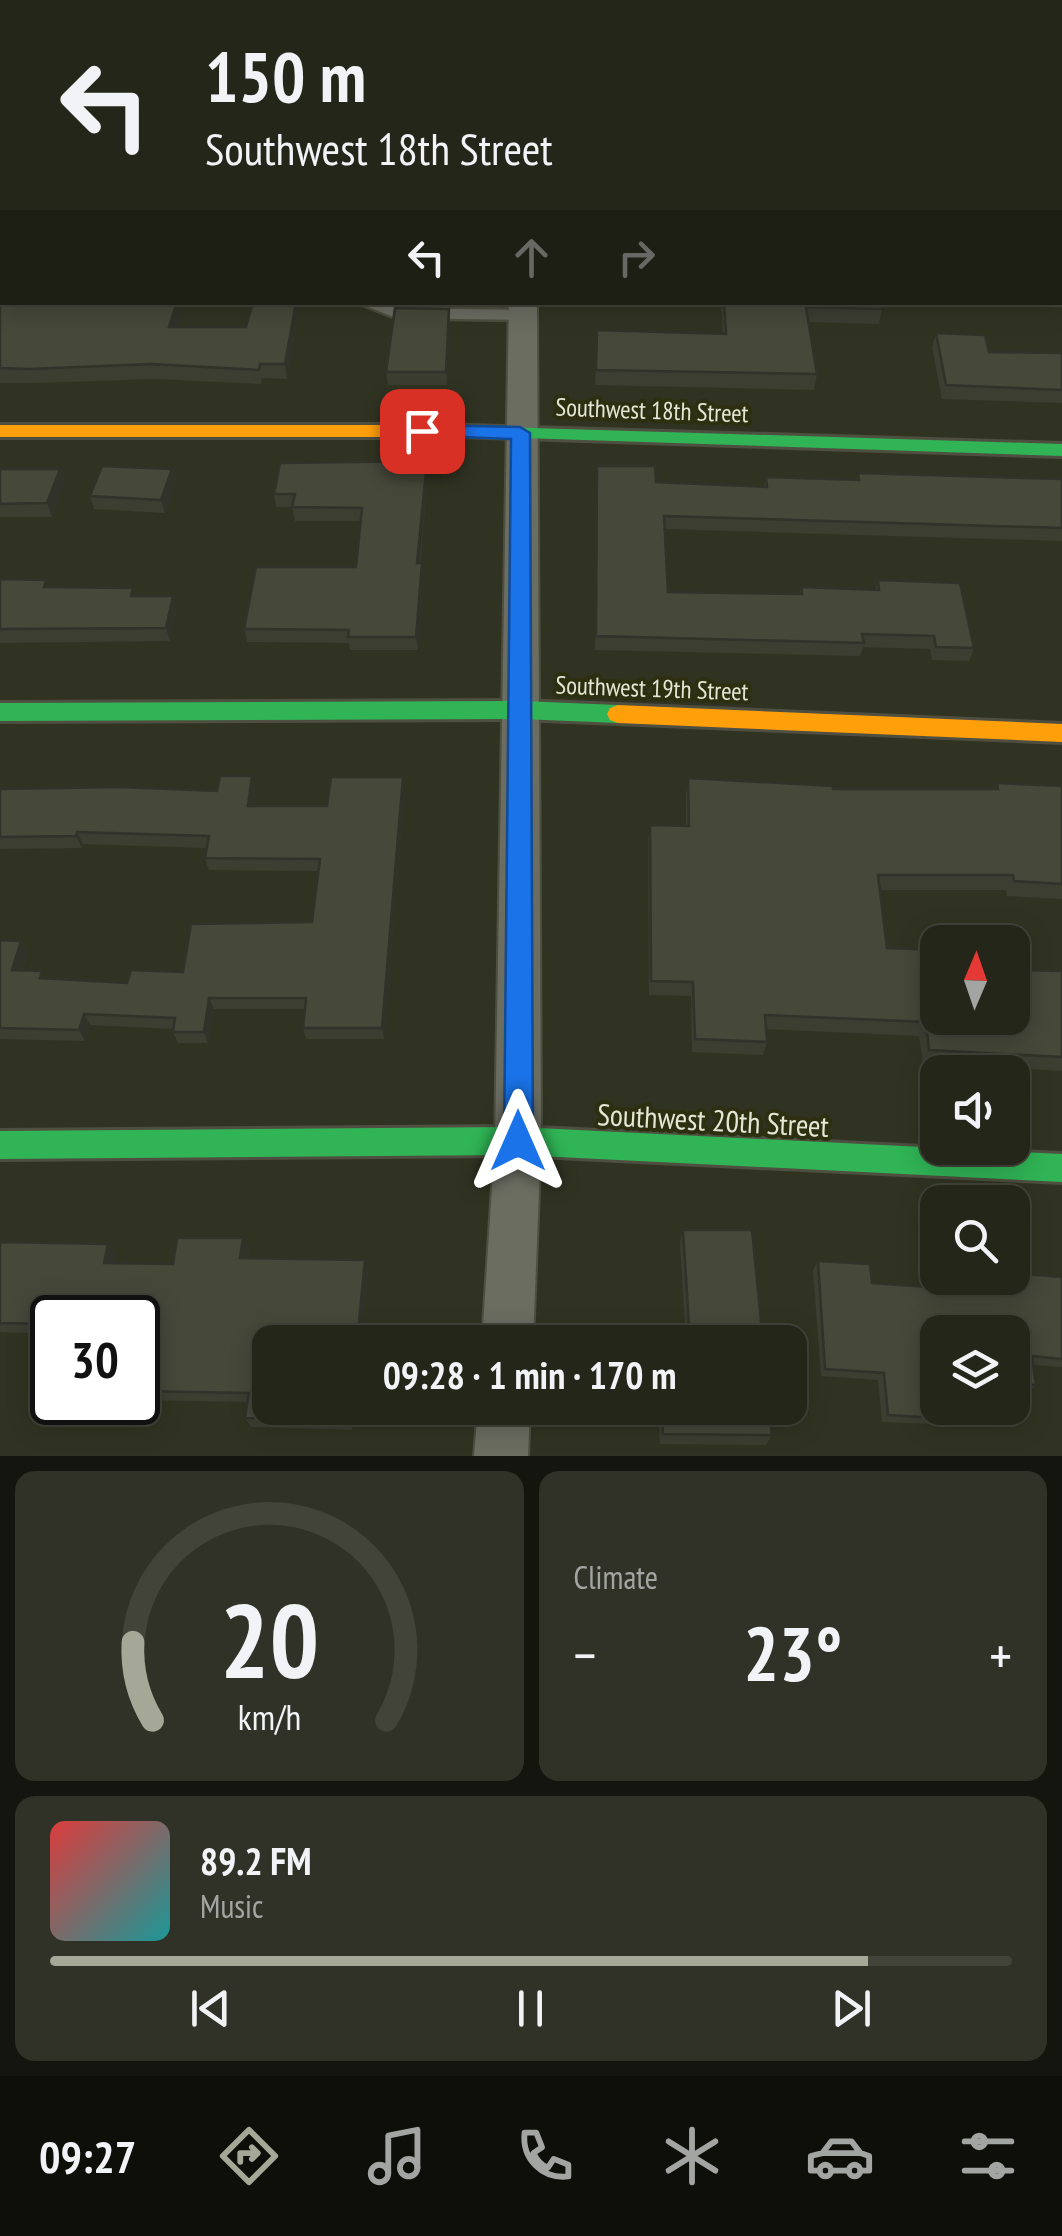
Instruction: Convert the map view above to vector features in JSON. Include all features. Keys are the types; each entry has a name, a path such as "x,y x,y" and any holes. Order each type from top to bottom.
{"street":[{"path":"508,1325 518,1141 523,309"},
{"name":"Southwest 18th Street","path":"0,431 520,433 1062,450"},
{"name":"Southwest 19th Street","path":"0,712 521,710 1062,732"},
{"name":"Southwest 20th Street","path":"0,1145 518,1141 1062,1168"},
{"path":"501,1456 503,1425"}],"lane":[{"path":"372,305 396,313 523,309"}],"building":[{"path":"0,305 176,305 169,327 246,327 252,305 295,305 285,364 260,364 259,370 151,364 0,368"},
{"path":"724,305 881,305 882,309 806,307 817,374 596,370 597,330 726,334"},
{"path":"395,308 449,309 446,372 386,372"},
{"path":"936,333 985,335 989,352 1062,353 1062,390 946,385"},
{"path":"427,461 417,563 422,563 416,637 348,637 349,630 244,629 256,567 356,567 362,508 292,507 295,494 274,494 280,463"},
{"path":"102,466 172,469 161,500 90,496"},
{"path":"597,466 655,466 656,482 767,487 766,477 859,480 858,473 1062,479 1062,528 664,516 668,592 802,594 801,587 879,590 878,580 960,583 974,648 936,647 934,636 862,634 864,643 596,636"},
{"path":"0,469 60,469 47,503 0,504"},
{"path":"0,579 46,580 44,587 133,588 131,596 173,596 166,628 0,629"},
{"path":"220,776 252,776 248,806 327,806 331,777 403,777 382,1028 303,1028 306,998 209,998 204,1032 173,1032 175,1018 84,1014 79,1030 0,1028 0,940 21,941 12,970 42,971 40,978 127,983 131,970 183,972 191,924 312,922 320,859 205,858 209,836 77,832 76,836 0,837 0,789 120,787 217,791"},
{"path":"688,778 833,789 998,789 997,783 1062,786 1062,884 1014,881 1013,875 878,875 887,948 920,949 920,1022 765,1015 767,1042 695,1039 693,982 651,981 650,825 689,826"},
{"path":"1030,970 1062,971 1062,1057 929,1050 927,1035 1030,1035"},
{"path":"683,1230 752,1230 761,1325 689,1325"},
{"path":"177,1238 243,1238 240,1258 365,1260 359,1325 252,1325 252,1418 245,1418 249,1393 160,1391 160,1295 30,1295 30,1324 0,1323 0,1242 108,1244 104,1263 173,1264"},
{"path":"818,1261 870,1264 872,1283 920,1286 920,1295 1030,1295 1030,1274 1062,1277 1062,1359 1032,1356 1036,1385 1030,1385 1030,1315 920,1315 920,1417 888,1415 884,1373 825,1369"},
{"path":"662,1425 771,1425 772,1435 663,1434"}],"traffic: fast":[{"path":"438,431 1062,450"},
{"path":"0,712 521,710 618,714"},
{"path":"0,1145 518,1141 1062,1168"}],"traffic: slow":[{"path":"0,431 438,431"},
{"path":"618,714 1062,733"}],"route":[{"path":"422,431 520,433 518,1141"}]}
